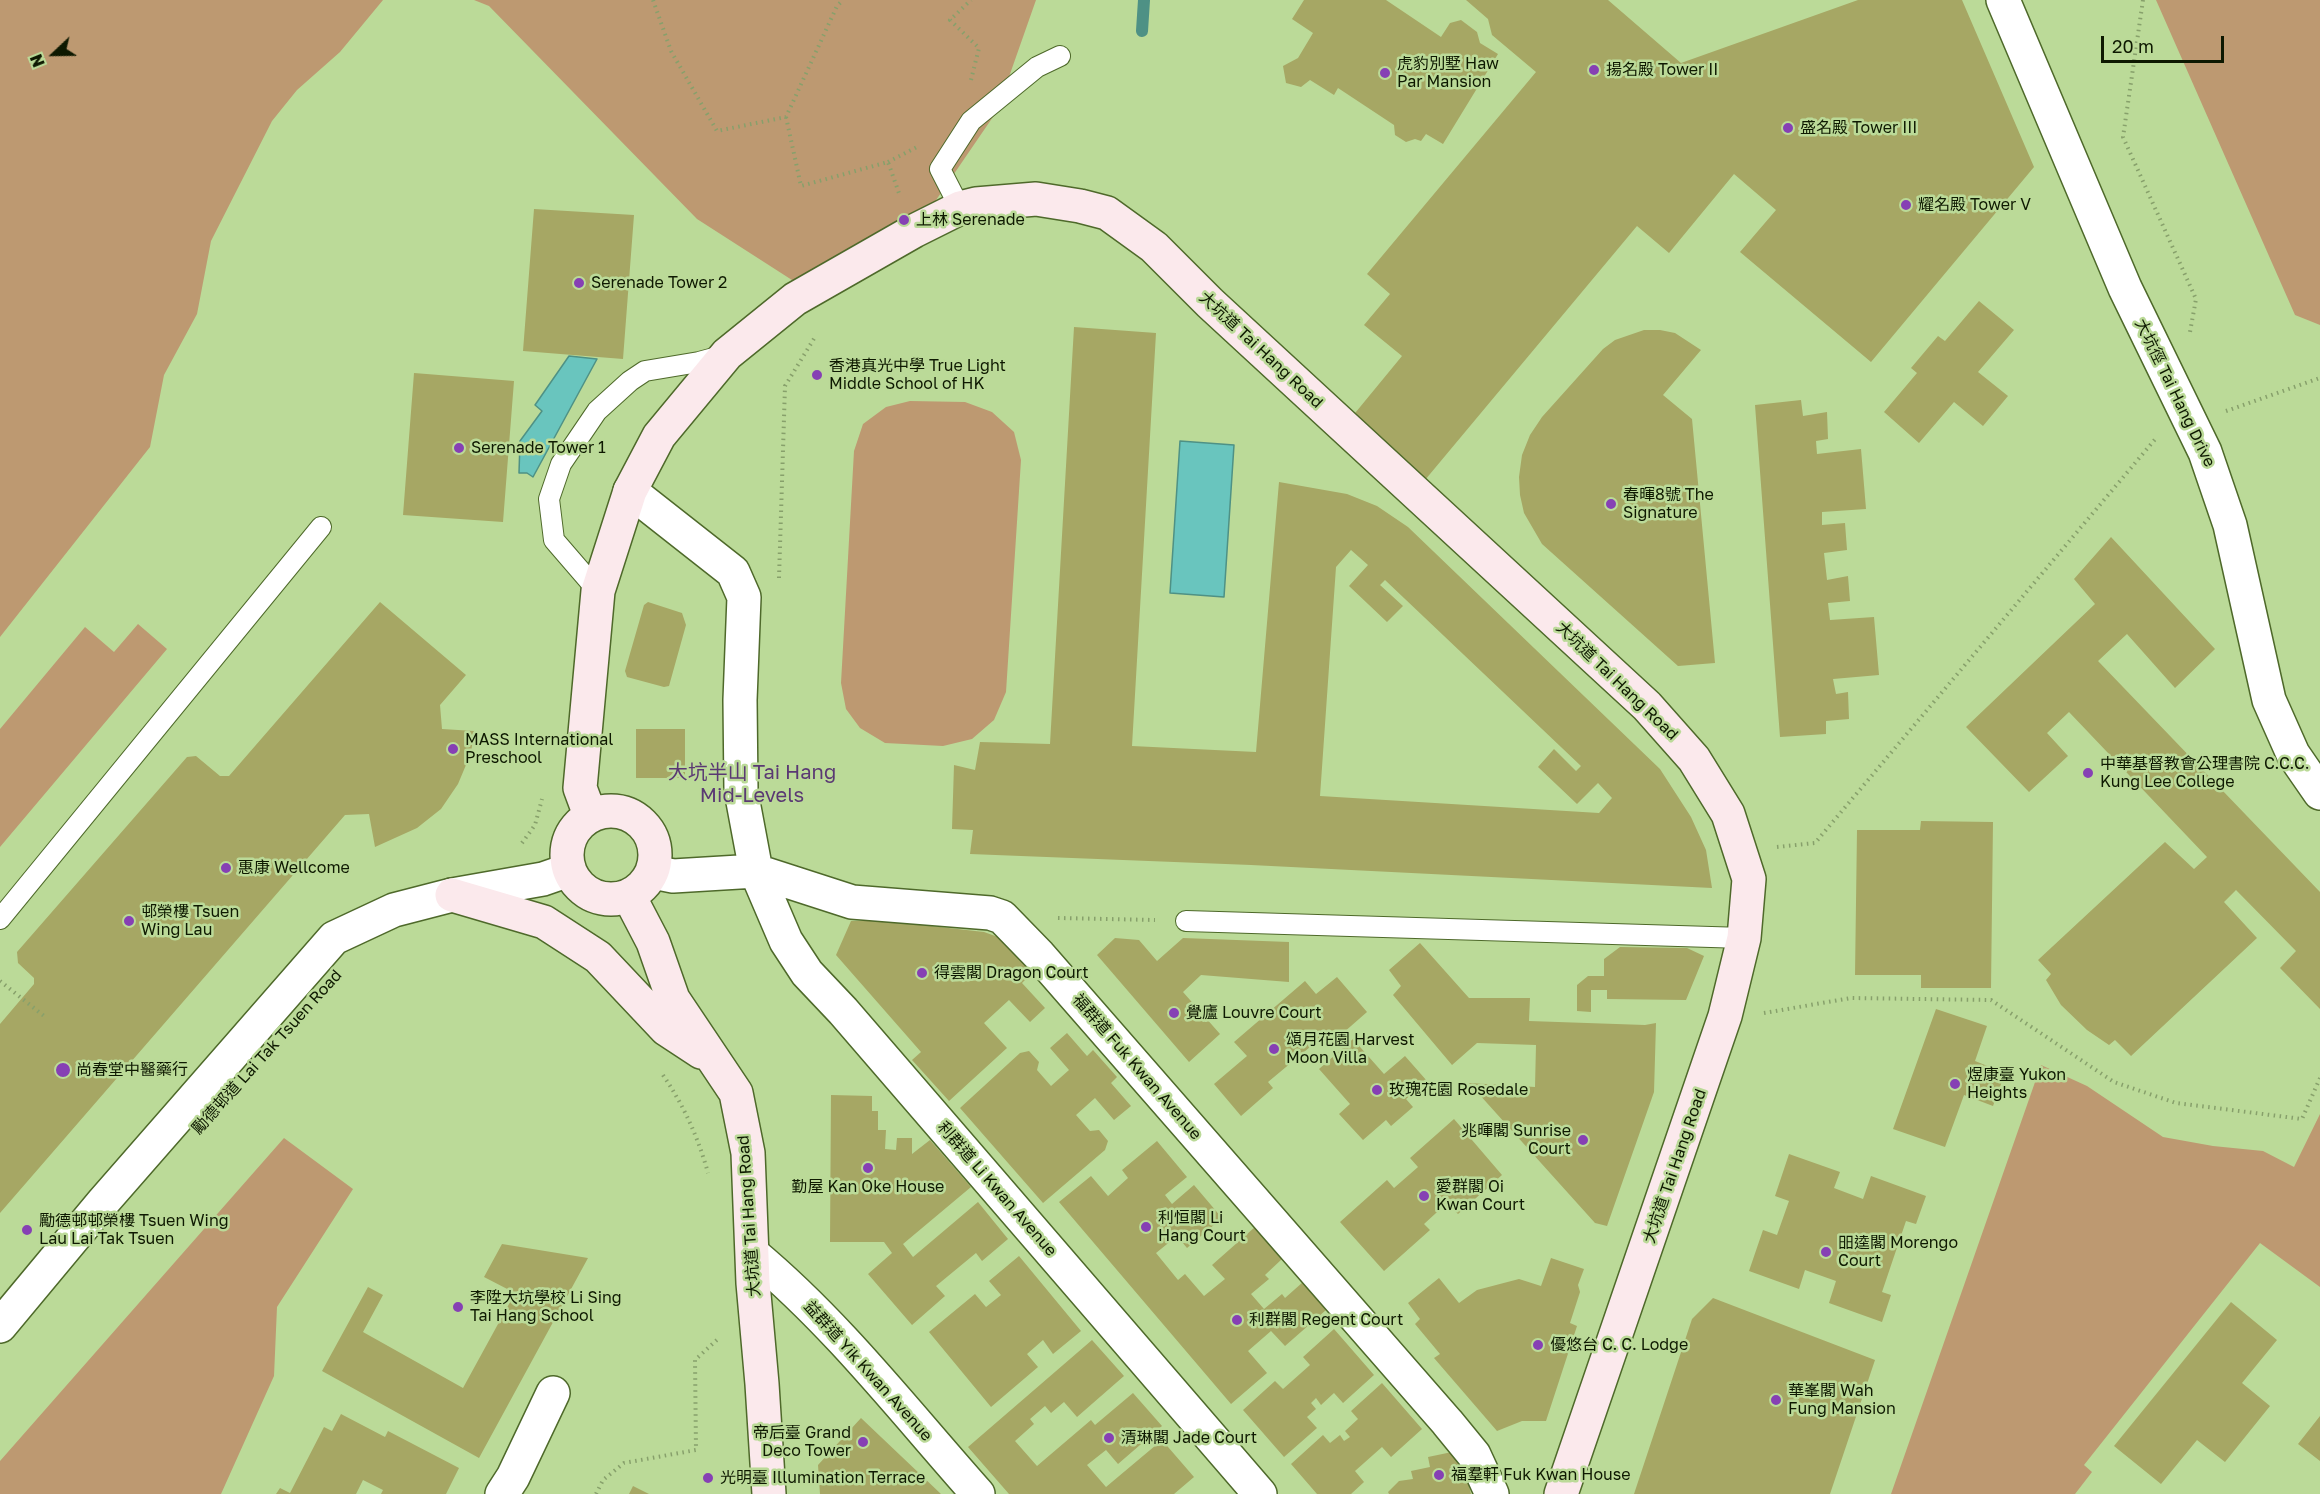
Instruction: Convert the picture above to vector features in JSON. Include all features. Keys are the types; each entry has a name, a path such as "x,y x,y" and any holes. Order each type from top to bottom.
{"main road":[{"name":"大坑道 Tai Hang Road","path":"590,815 580,788 598,591 630,491 659,436 727,354 795,299 914,231 953,196 976,204 1036,199 1107,213 1154,246 1210,303 1647,706 1694,759 1728,814 1749,879 1744,938 1725,1017 1561,1494"},
{"path":"612,810 632,816 648,831 655,851 653,872 640,890 629,896 621,899 600,899 581,888 569,870 566,849 574,829 590,815 612,810"},
{"path":"452,895 544,922 598,957 666,1029 715,1061"},
{"name":"大坑道 Tai Hang Road","path":"629,896 653,942 673,999 736,1093 747,1153 753,1284 769,1494"}],"street":[{"name":"大坑徑 Tai Hang Drive","path":"2003,0 2125,288 2205,452 2230,525 2269,700 2293,754 2320,793"},
{"name":"利群道 Li Kwan Avenue","path":"630,491 732,572 744,597 740,700 741,791 756,871 786,941 807,973 843,1011 1260,1494"},
{"name":"勵德邨道 Lai Tak Tsuen Road","path":"0,1326 104,1201 334,938 394,910 452,895 543,879 569,870"},
{"name":"福群道 Fuk Kwan Avenue","path":"653,872 673,876 756,871 852,903 977,911 1002,916 1039,955 1447,1422 1474,1455 1492,1494"},
{"name":"益群道 Yik Kwan Avenue","path":"753,1254 782,1278 831,1327 978,1494"},
{"path":"502,1494 513,1477 553,1393"}],"lane":[{"path":"953,196 940,169 971,121 1037,67 1060,56"},
{"path":"598,591 554,540 549,499 561,464 597,411 630,381 645,371 699,362 727,354"},
{"path":"0,919 321,527"},
{"path":"1186,921 1744,938"}],"path":[{"path":"653,0 671,51 717,131 786,117"},
{"path":"843,0 837,6 786,117 801,186 888,162 919,146"},
{"path":"968,91 979,48 950,20 971,0"},
{"path":"2143,0 2123,137 2196,299 2189,339"},
{"path":"888,162 903,202 953,196"},
{"path":"2222,412 2320,378"},
{"path":"1770,848 1815,843 2163,430"},
{"path":"1054,918 1186,921"},
{"path":"0,981 44,1016"},
{"path":"1759,1014 1851,998 1991,1000 2114,1082 2176,1103 2302,1119 2320,1078"},
{"path":"659,1069 676,1094 698,1138 710,1178"},
{"path":"596,1494 603,1480 624,1463 696,1450 694,1360 723,1335 724,1347"}],"shaded area":[{"path":"0,0 383,0 340,52 297,90 272,121 211,241 197,314 164,375 150,447 0,637"},
{"path":"474,0 1036,0 997,111 932,206 806,289 697,219 489,6"},
{"path":"2156,0 2320,0 2320,325 2295,315"},
{"path":"910,401 965,402 992,412 1014,432 1021,460 1006,692 994,720 972,739 943,746 885,743 860,728 846,709 841,683 854,451 863,424 886,407"},
{"path":"138,624 167,649 0,847 0,729 85,627 114,652"},
{"path":"2041,1065 2087,1086 2163,1137 2213,1146 2263,1151 2294,1167 2320,1114 2320,1287 2260,1243 2084,1465 2092,1472 2075,1494 1891,1494"},
{"path":"284,1138 353,1189 277,1307 274,1376 221,1494 0,1494 0,1461"}],"water":[{"path":"569,356 597,359 533,477 527,473 519,473 520,441 542,411 535,405"},
{"path":"1180,441 1234,445 1224,597 1170,593"}],"building":[{"name":"虎豹別墅 Haw Par Mansion","path":"1304,0 1386,0 1441,37 1450,23 1461,20 1477,32 1480,43 1498,54 1443,144 1426,134 1421,141 1415,139 1406,142 1395,135 1394,125 1338,88 1334,95 1310,80 1301,87 1286,83 1283,66 1298,58 1313,33 1292,19"},
{"path":"1466,0 1608,0 1681,63 1858,0 1962,0 2034,167 1871,362 1740,252 1776,210 1734,174 1669,253 1637,226 1425,480 1351,418 1402,356 1364,325 1390,294 1367,274 1536,72 1492,35 1488,19"},
{"name":"Serenade Tower 2","path":"534,209 634,215 623,359 523,351"},
{"path":"1979,301 2014,330 1978,372 2008,396 1983,426 1954,402 1919,443 1884,412 1917,373 1911,368 1938,336 1945,341"},
{"path":"1074,327 1156,333 1132,746 1256,752 1279,482 1347,494 1377,506 1408,527 1660,769 1691,817 1706,850 1712,888 1251,865 970,854 973,830 952,829 954,765 975,770 980,742 1050,744","holes":["1351,550 1368,565 1349,586 1387,622 1403,606 1380,585 1385,580 1581,766 1576,771 1554,749 1538,767 1577,804 1598,783 1612,798 1599,813 1320,796 1336,567"]},
{"name":"春暉8號 The Signature","path":"1644,330 1675,333 1701,350 1663,395 1692,419 1715,663 1678,666 1542,544 1524,513 1520,495 1519,477 1522,455 1530,435 1542,417 1603,349 1615,340"},
{"name":"Serenade Tower 1","path":"414,373 514,381 503,522 403,515"},
{"path":"1801,400 1803,416 1827,412 1828,439 1816,441 1817,454 1861,449 1866,509 1822,512 1822,525 1845,523 1847,550 1824,553 1827,580 1848,576 1850,601 1828,603 1830,620 1874,617 1879,675 1833,679 1836,694 1848,692 1849,719 1826,721 1826,734 1780,737 1755,405"},
{"path":"2111,537 2215,649 2175,688 2127,634 2098,661 2320,892 2320,1009 2280,968 2296,951 2236,890 2224,902 2257,938 2131,1056 2115,1040 2109,1045 2087,1030 2061,1005 2046,980 2051,974 2038,960 2165,842 2194,869 2207,857 2069,712 2047,733 2068,756 2029,792 1966,727 2095,604 2074,579"},
{"name":"邨榮樓 Tsuen Wing Lau","path":"380,602 466,675 440,705 442,729 474,731 471,753 458,784 441,809 417,828 375,847 369,814 345,815 0,1213 0,1024 34,984 34,978 18,963 17,952 187,757 196,756 220,776 229,776"},
{"path":"648,602 682,613 686,625 669,686 664,687 627,677 625,671 644,605"},
{"path":"636,729 685,729 685,778 636,778"},
{"path":"1921,821 1993,822 1991,988 1921,988 1921,975 1855,975 1857,830 1920,830"},
{"path":"851,921 887,921 984,932 998,937 1008,943 1030,964 1025,969 1030,975 1022,983 1045,1008 1030,1022 1009,1000 984,1023 1007,1048 949,1101 912,1060 921,1052 836,955"},
{"name":"覺廬 Louvre Court","path":"1115,938 1139,940 1157,961 1183,938 1289,942 1289,982 1201,975 1183,992 1220,1034 1189,1062 1097,955"},
{"path":"1420,943 1469,998 1530,998 1529,1021 1645,1025 1656,1023 1654,1092 1607,1226 1595,1223 1469,1083 1535,1087 1536,1045 1477,1043 1452,1065 1393,995 1401,986 1389,970"},
{"path":"1620,947 1687,948 1704,956 1686,1000 1607,999 1607,990 1591,990 1591,1012 1577,1011 1577,985 1588,976 1604,976 1604,959"},
{"name":"頌月花園 Harvest Moon Villa","path":"1337,977 1367,1012 1335,1040 1328,1032 1268,1082 1273,1088 1241,1116 1214,1084 1247,1056 1234,1042 1305,981 1316,994"},
{"name":"煜康臺 Yukon Heights","path":"1936,1009 1987,1026 1975,1061 2005,1073 1993,1106 1964,1095 1945,1147 1893,1129"},
{"path":"1067,1033 1087,1056 1093,1050 1117,1077 1111,1083 1131,1106 1114,1120 1095,1098 1076,1115 1090,1131 1099,1130 1108,1141 1105,1150 1043,1203 960,1108 1020,1053 1029,1051 1039,1062 1037,1070 1051,1086 1069,1070 1050,1048"},
{"name":"玫瑰花園 Rosedale","path":"1353,1039 1384,1074 1405,1056 1427,1081 1406,1099 1413,1107 1391,1126 1386,1120 1363,1140 1339,1114 1350,1104 1319,1069"},
{"path":"831,1095 872,1096 872,1111 878,1111 878,1130 886,1130 885,1149 896,1150 897,1138 912,1138 912,1154 930,1140 971,1187 903,1244 913,1257 978,1202 1008,1239 982,1261 976,1253 936,1286 945,1296 912,1325 868,1274 892,1253 884,1242 830,1242"},
{"name":"愛群閣 Oi Kwan Court","path":"1454,1119 1502,1175 1458,1214 1447,1203 1424,1224 1430,1230 1384,1271 1340,1222 1387,1180 1394,1188 1418,1167 1410,1158"},
{"path":"1157,1141 1187,1177 1165,1195 1172,1204 1194,1185 1222,1218 1187,1248 1177,1236 1156,1253 1178,1280 1185,1274 1204,1296 1225,1279 1212,1265 1255,1227 1282,1259 1265,1275 1269,1279 1251,1294 1264,1309 1282,1294 1285,1298 1303,1282 1326,1310 1285,1346 1271,1331 1248,1351 1267,1373 1231,1404 1059,1202 1091,1176 1108,1196 1128,1178 1122,1170"},
{"name":"昍逵閣 Morengo Court","path":"1789,1154 1840,1172 1834,1188 1863,1199 1871,1176 1926,1196 1916,1224 1906,1221 1882,1292 1891,1295 1882,1322 1829,1303 1836,1281 1805,1270 1799,1289 1749,1271 1763,1230 1777,1235 1789,1201 1775,1196"},
{"name":"李陞大坑學校 Li Sing Tai Hang School","path":"502,1244 588,1258 479,1458 322,1371 368,1287 383,1295 363,1332 463,1388 515,1293 484,1277"},
{"path":"1019,1256 1081,1331 1053,1354 1043,1340 1027,1354 1038,1367 991,1407 929,1332 975,1294 986,1307 1001,1295 989,1281"},
{"name":"優悠台 C. C. Lodge","path":"1551,1258 1584,1269 1578,1285 1580,1292 1570,1323 1577,1326 1546,1421 1522,1421 1497,1431 1434,1358 1440,1354 1415,1324 1420,1319 1408,1303 1439,1278 1459,1303 1477,1290 1519,1279 1541,1286"},
{"path":"1713,1298 1875,1360 1830,1494 1634,1494 1692,1319"},
{"path":"2231,1302 2277,1340 2242,1383 2270,1406 2225,1462 2197,1440 2161,1484 2114,1446"},
{"path":"1334,1329 1374,1375 1343,1403 1334,1393 1321,1405 1316,1398 1311,1403 1316,1409 1307,1417 1317,1428 1284,1457 1243,1410 1275,1381 1283,1389 1310,1365 1303,1357"},
{"path":"1092,1340 1124,1376 1077,1417 1064,1402 1051,1413 1045,1406 1030,1419 1034,1424 1015,1441 1037,1466 1091,1420 1095,1425 1133,1393 1162,1426 1118,1464 1106,1450 1087,1465 1106,1487 1162,1440 1194,1477 1174,1494 1009,1494 968,1447"},
{"path":"1382,1383 1422,1429 1391,1457 1382,1447 1355,1471 1364,1482 1351,1494 1317,1494 1291,1464 1323,1435 1330,1443 1340,1435 1344,1441 1350,1437 1345,1431 1358,1419 1351,1411"},
{"path":"341,1414 385,1437 388,1431 459,1468 446,1494 381,1494 383,1490 363,1480 356,1494 276,1494 280,1488 290,1493 324,1427 332,1431"},
{"path":"2320,1416 2320,1461 2298,1444"},
{"name":"帝后臺 Grand Deco Tower","path":"861,1418 941,1494 820,1494 818,1465"},
{"name":"福羣軒 Fuk Kwan House","path":"1452,1452 1463,1460 1471,1494 1389,1494 1388,1492 1399,1481 1413,1479 1411,1471 1430,1467 1428,1457"},
{"path":"633,1486 649,1494 629,1494"}],"waterway":[{"path":"1142,31 1144,0"}],"place":[{"name":"揚名殿 Tower II","path":"1594,70"},
{"name":"虎豹別墅 Haw Par Mansion","path":"1385,73"},
{"name":"盛名殿 Tower III","path":"1788,128"},
{"name":"耀名殿 Tower V","path":"1906,205"},
{"name":"上林 Serenade","path":"904,220"},
{"name":"Serenade Tower 2","path":"579,283"},
{"name":"香港真光中學 True Light Middle School of HK","path":"817,375"},
{"name":"Serenade Tower 1","path":"459,448"},
{"name":"春暉8號 The Signature","path":"1611,504"},
{"name":"MASS International Preschool","path":"453,749"},
{"name":"中華基督教會公理書院 C.C.C. Kung Lee College","path":"2088,773"},
{"name":"惠康 Wellcome","path":"226,868"},
{"name":"邨榮樓 Tsuen Wing Lau","path":"129,921"},
{"name":"得雲閣 Dragon Court","path":"922,973"},
{"name":"覺廬 Louvre Court","path":"1174,1013"},
{"name":"頌月花園 Harvest Moon Villa","path":"1274,1049"},
{"name":"尚春堂中醫藥行","path":"63,1070"},
{"name":"煜康臺 Yukon Heights","path":"1955,1084"},
{"name":"玫瑰花園 Rosedale","path":"1377,1090"},
{"name":"兆暉閣 Sunrise Court","path":"1583,1140"},
{"name":"勤屋 Kan Oke House","path":"868,1168"},
{"name":"愛群閣 Oi Kwan Court","path":"1424,1196"},
{"name":"利恒閣 Li Hang Court","path":"1146,1227"},
{"name":"勵德邨邨榮樓 Tsuen Wing Lau Lai Tak Tsuen","path":"27,1230"},
{"name":"昍逵閣 Morengo Court","path":"1826,1252"},
{"name":"李陞大坑學校 Li Sing Tai Hang School","path":"458,1307"},
{"name":"利群閣 Regent Court","path":"1237,1320"},
{"name":"優悠台 C. C. Lodge","path":"1538,1345"},
{"name":"華峯閣 Wah Fung Mansion","path":"1776,1400"},
{"name":"清琳閣 Jade Court","path":"1109,1438"},
{"name":"帝后臺 Grand Deco Tower","path":"863,1442"},
{"name":"福羣軒 Fuk Kwan House","path":"1439,1475"},
{"name":"光明臺 Illumination Terrace","path":"708,1478"}],"district":[{"name":"大坑半山 Tai Hang Mid-Levels","path":"752,784"}]}
